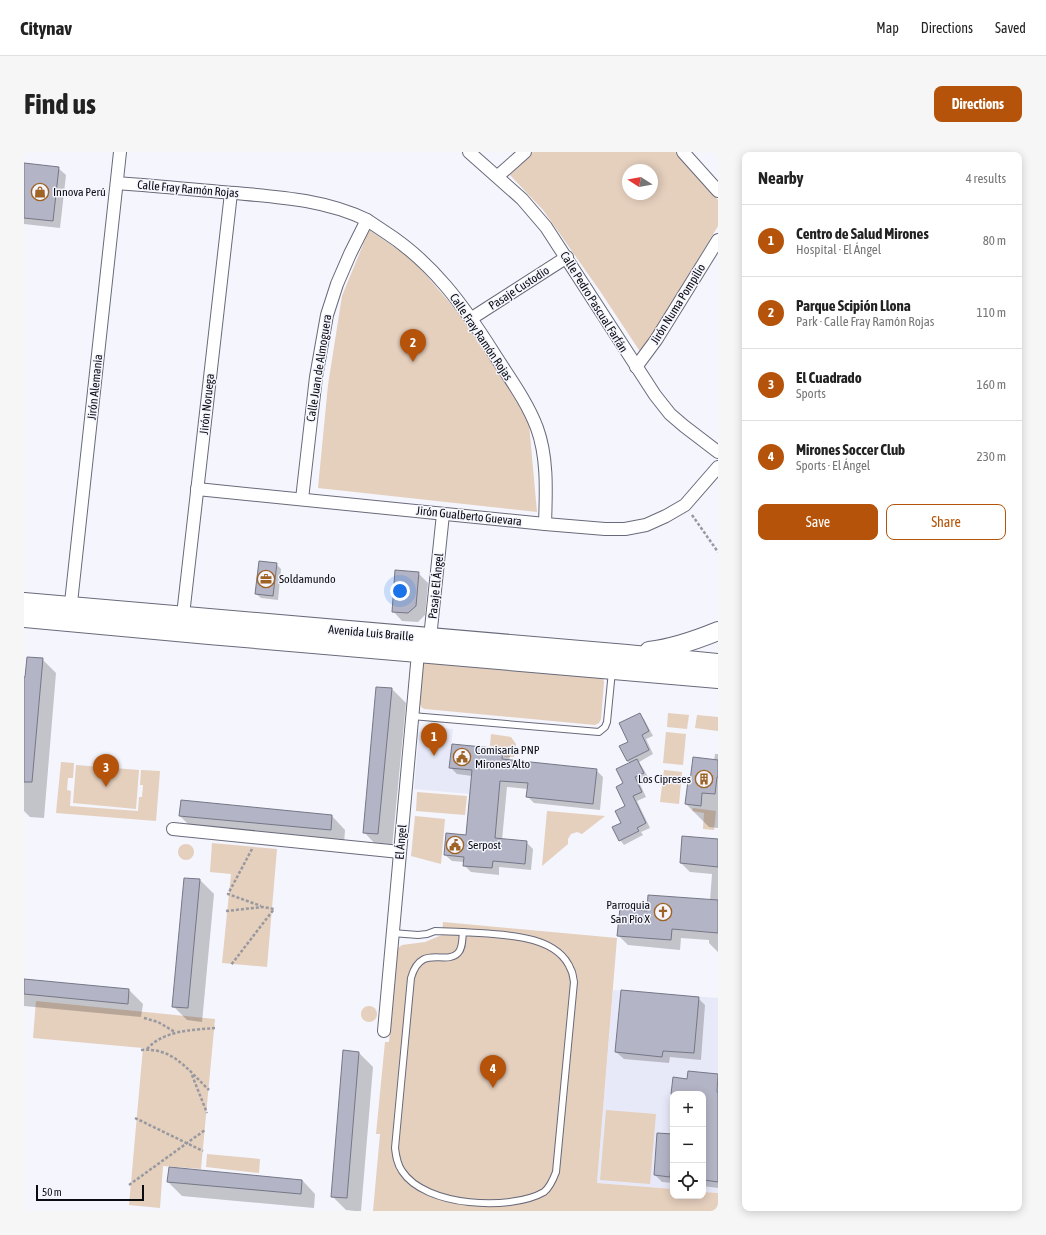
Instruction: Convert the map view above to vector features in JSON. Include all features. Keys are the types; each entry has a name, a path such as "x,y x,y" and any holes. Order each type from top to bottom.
{"street":[{"name":"Jirón Alemania","path":"70,614 120,152"},
{"name":"Calle Pedro Pascual Farfán","path":"469,152 498,176 535,212 546,226 636,367 670,414 718,452"},
{"path":"498,176 525,152"},
{"path":"683,152 718,191"},
{"name":"Calle Fray Ramón Rojas","path":"117,183 285,198 314,203 344,211 367,220 418,256 440,278 472,318 529,411 537,429 543,454 545,476 545,524"},
{"name":"Jirón Noruega","path":"183,615 231,193"},
{"name":"Calle Juan de Almoguera","path":"302,499 316,377 327,315 342,272 367,220"},
{"name":"Jirón Numa Pompilio","path":"636,367 656,340 718,240"},
{"name":"Pasaje Custodio","path":"472,318 567,257"},
{"name":"Jirón Gualberto Guevara","path":"197,489 605,530 625,529 646,524 666,516 685,505 718,467"},
{"name":"Pasaje El Ángel","path":"430,638 443,514"},
{"name":"Avenida Luis Braille","path":"24,602 70,614 418,653 718,679"},
{"name":"Avenida Luis Braille","path":"24,618 70,614 183,615 718,663"},
{"path":"627,654 660,650 692,641 718,631"},
{"path":"418,653 430,638"},
{"name":"El Ángel","path":"384,1031 418,653"},
{"path":"173,829 400,852"}],"lane":[{"path":"412,716 599,732 607,722 612,670"},
{"path":"392,933 418,935 435,931 463,932 520,937 547,944 557,950 572,970 574,982 556,1172 552,1183 544,1192 522,1204 496,1207 481,1206 449,1201 434,1196 415,1184 402,1171 397,1161 395,1148 411,978 417,964 424,960 430,957 451,956 457,954 461,947 463,932"}],"path":[{"path":"685,505 718,552"},
{"path":"232,965 274,909 263,907 228,894 258,838"},
{"path":"226,911 263,907"},
{"path":"144,1018 158,1022 175,1032"},
{"path":"146,1049 158,1039 175,1032 215,1028"},
{"path":"141,1050 146,1049 162,1051 173,1056 209,1090"},
{"path":"191,1072 207,1113"},
{"path":"135,1118 204,1151"},
{"path":"129,1185 205,1130"}],"shaded area":[{"path":"533,152 675,152 718,200 718,226 641,353 600,291 543,210 509,174"},
{"path":"369,230 412,259 482,340 529,424 537,512 318,488 328,385 342,296"},
{"path":"425,662 599,676 603,678 604,682 601,719 599,723 595,725 425,709 422,708 420,704 423,665"},
{"path":"668,713 689,715 687,729 667,727"},
{"path":"697,715 718,717 718,731 695,728"},
{"path":"427,727 453,729 449,768 472,770 470,794 414,789 419,735 421,731"},
{"path":"666,732 686,734 683,765 663,763"},
{"path":"491,734 511,737 516,744 514,757 504,757 505,748 490,746"},
{"path":"61,762 74,763 73,778 68,778 67,790 71,791 70,806 138,811 139,797 142,797 143,785 140,785 141,770 160,771 156,821 56,813"},
{"path":"76,765 139,770 136,809 73,803"},
{"path":"664,770 682,772 679,804 660,802"},
{"path":"417,792 467,796 465,815 416,811"},
{"path":"693,808 716,811 714,830 703,829 704,813 692,811"},
{"path":"547,811 605,816 582,834 577,832 571,834 568,839 568,844 542,866"},
{"path":"415,816 445,819 441,864 411,856"},
{"path":"212,843 277,849 267,967 222,963 231,874 210,872"},
{"path":"183,844 189,844 194,849 192,858 189,860 183,860 178,855 178,849"},
{"path":"443,922 617,938 597,1183 670,1189 670,1199 706,1199 706,1192 718,1193 718,1211 373,1211 380,1134 376,1134 385,1042 389,1042 398,948 402,945 425,942 442,935"},
{"path":"613,990 718,998 718,1193 706,1192 706,1091 670,1091 670,1189 597,1183"},
{"path":"36,1001 215,1019 201,1169 163,1166 160,1208 129,1205 143,1048 33,1038"},
{"path":"369,1006 376,1011 377,1014 372,1021 369,1022 362,1017 361,1014 366,1007"},
{"path":"606,1110 656,1114 650,1184 600,1180"},
{"path":"207,1154 260,1159 259,1173 206,1167"}],"building":[{"name":"Innova Perú","path":"24,163 59,167 53,221 24,218"},
{"name":"Soldamundo","path":"259,561 277,563 273,596 255,594"},
{"path":"395,570 419,572 416,606 408,613 392,612"},
{"path":"27,657 43,658 32,782 24,782 24,677"},
{"path":"376,687 392,688 378,834 363,833"},
{"path":"640,713 649,731 642,735 649,750 627,761 619,746 628,742 619,723"},
{"path":"452,744 503,749 502,759 597,769 593,804 526,797 528,783 500,781 495,838 527,841 525,864 493,861 492,868 463,866 464,857 444,855 446,833 466,835 472,770 449,768"},
{"name":"Los Cipreses","path":"693,757 718,760 718,777 715,794 702,793 701,806 685,804"},
{"path":"637,759 644,773 635,777 642,792 633,796 646,823 637,828 639,831 619,841 612,827 621,823 615,811 625,806 616,787 623,783 616,769"},
{"path":"181,800 332,815 331,830 179,816"},
{"path":"682,836 718,839 718,867 680,863"},
{"path":"184,878 200,879 188,1008 172,1007"},
{"path":"648,895 718,900 718,933 672,929 671,940 617,936 620,908 647,911"},
{"path":"24,979 129,989 128,1004 24,994"},
{"path":"621,990 699,997 694,1053 663,1051 662,1057 615,1052"},
{"path":"343,1050 359,1052 347,1198 331,1197"},
{"path":"688,1071 718,1074 718,1182 706,1180 706,1091 671,1091 673,1077 687,1079"},
{"path":"657,1133 670,1134 670,1177 654,1175"},
{"path":"169,1167 302,1180 301,1194 167,1182"}],"place":[{"name":"Innova Perú","path":"40,192"},
{"name":"Parque Scipión Llona","path":"413,362"},
{"name":"Soldamundo","path":"266,579"},
{"name":"Centro de Salud Mirones","path":"434,756"},
{"name":"Comisaría PNP Mirones Alto","path":"462,757"},
{"name":"Los Cipreses","path":"704,779"},
{"name":"El Cuadrado","path":"106,787"},
{"name":"Serpost","path":"455,845"},
{"name":"Parroquia San Pío X","path":"663,912"},
{"name":"Mirones Soccer Club","path":"493,1088"}]}
